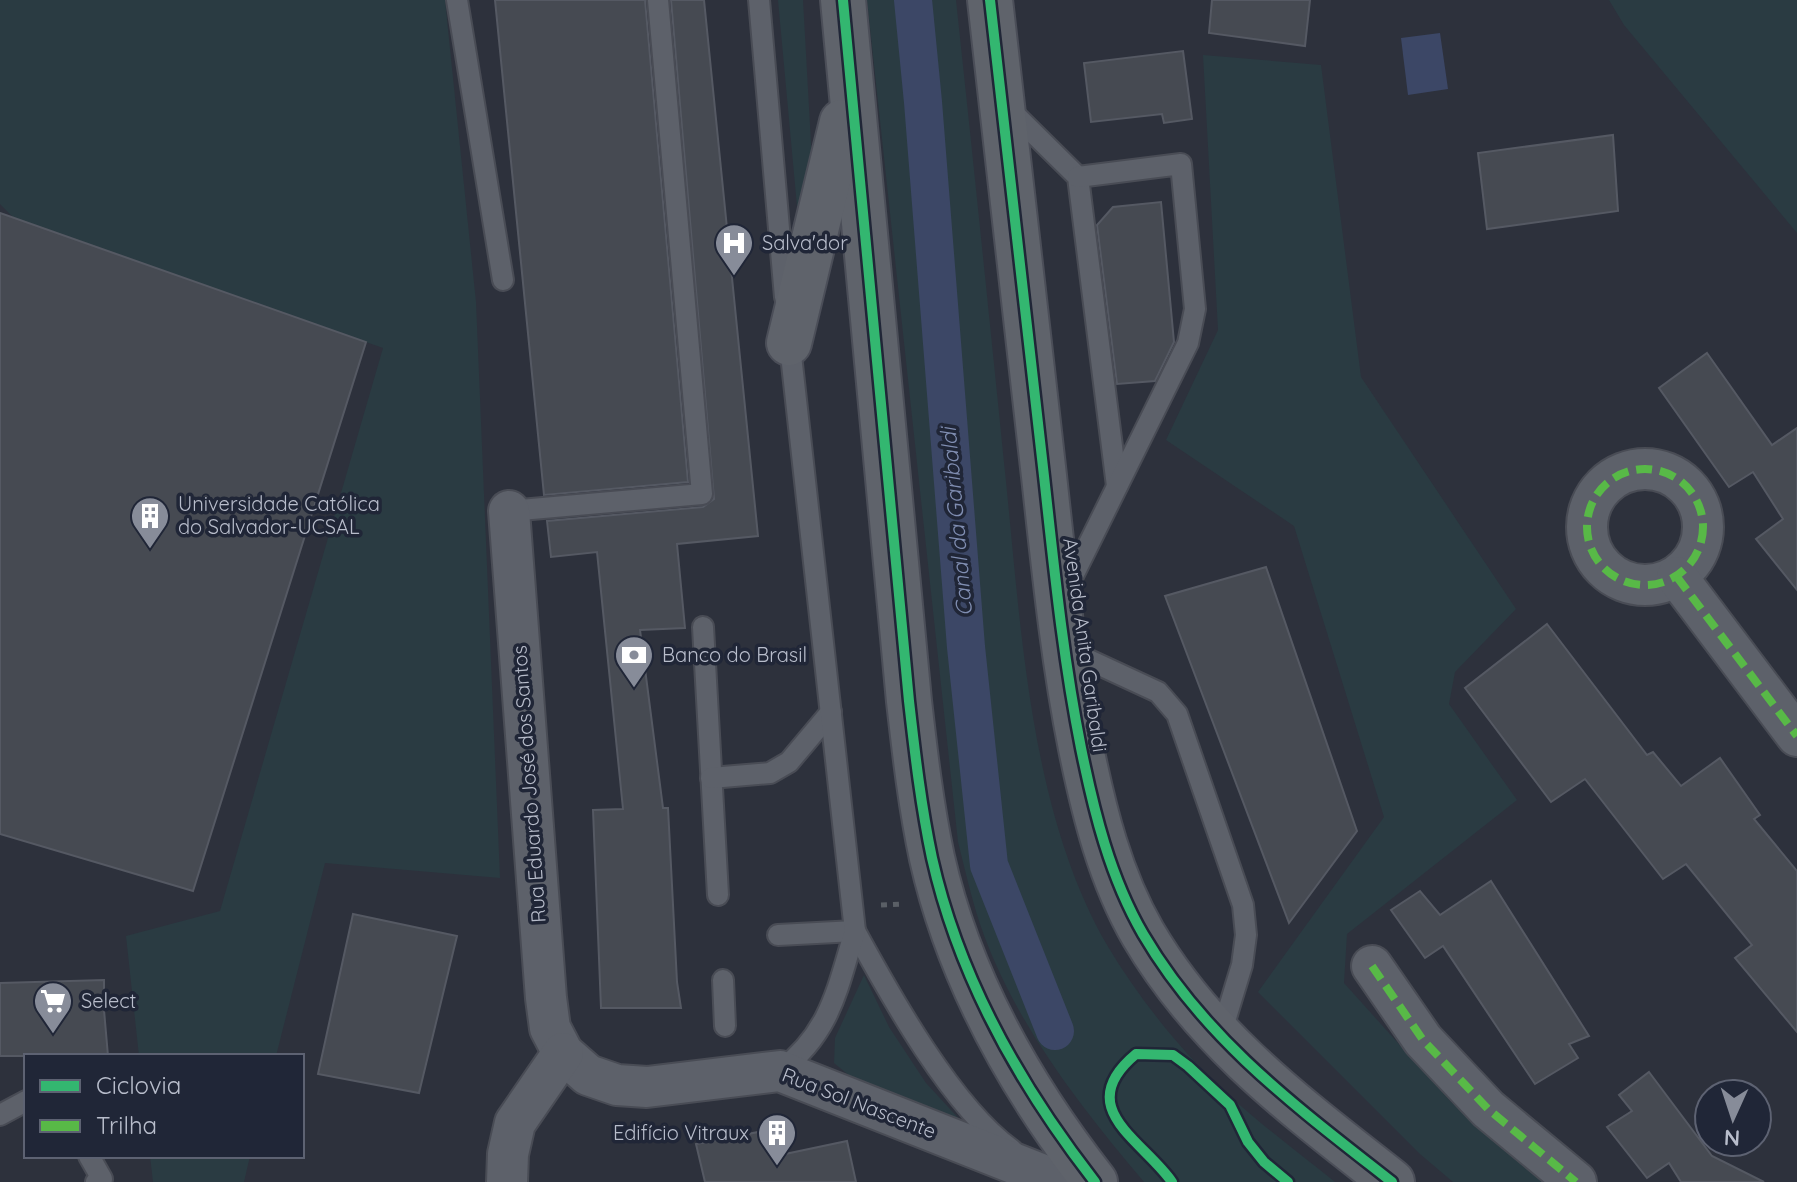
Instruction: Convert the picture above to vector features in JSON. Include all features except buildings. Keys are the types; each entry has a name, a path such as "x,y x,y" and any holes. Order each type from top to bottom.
{"main road":[{"path":"843,0 909,701 932,860 965,962 995,1030 1028,1090 1095,1182"},
{"name":"Avenida Anita Garibaldi","path":"990,0 1061,628 1092,799 1114,871 1142,933 1177,985 1219,1038 1274,1089 1392,1182"},
{"path":"789,343 851,85"}],"street":[{"name":"Rua Eduardo José dos Santos","path":"509,511 546,998 550,1028 563,1053"},
{"path":"1677,577 1797,736"},
{"path":"1372,966 1423,1040 1477,1097 1576,1182"},
{"name":"Rua Sol Nascente","path":"563,1053 588,1075 617,1085 647,1087 780,1071 1056,1180"},
{"path":"507,1182 508,1154 515,1123 563,1053"}],"lane":[{"path":"457,0 503,280"},
{"path":"509,511 702,494 658,0"},
{"path":"759,0 789,343 855,931 940,1070 971,1111 1000,1141 1056,1180"},
{"path":"1002,101 1078,177 1117,486"},
{"path":"1078,177 1181,164 1195,309 1188,343 1117,486 1061,628 1158,692 1177,714 1243,905 1246,935 1242,965 1219,1038"},
{"path":"703,627 718,895"},
{"path":"711,778 770,773 789,762 831,712"},
{"path":"778,935 855,931"},
{"path":"780,1071 799,1056 827,1019 855,931"},
{"path":"723,980 725,1026"},
{"path":"0,1115 24,1102"},
{"path":"90,1158 100,1181"}],"path":[{"path":"852,907 944,901"}],"shaded area":[{"path":"0,0 445,0 476,302 500,878 325,863 277,1054 139,1054 126,936 220,911 383,348 15,219 0,204"},
{"path":"778,0 803,0 812,161 799,228"},
{"path":"867,0 956,0 1024,653 1045,776 1060,836 1081,892 1107,945 1127,976 1184,1050 1246,1111 1335,1182 1144,1182 1050,1060 1029,1028 994,960 977,914 958,842"},
{"path":"1609,0 1797,0 1797,233 1624,25"},
{"path":"1203,55 1321,65 1361,377 1516,609 1455,672 1449,704 1517,800 1347,934 1344,983 1452,1103 1547,1182 1453,1182 1420,1154 1258,992 1384,817 1294,526 1166,440 1218,330"},
{"path":"864,975 889,1027 926,1083 961,1121 856,1081 834,1063 835,1038"},
{"path":"150,1158 250,1158 244,1182 153,1182"}],"water":[{"path":"1440,33 1448,89 1408,95 1401,38"}],"waterway":[{"name":"Canal da Garibaldi","path":"913,0 966,647 989,865 1055,1031"}],"marked path":[{"path":"1645,469 1667,473 1686,486 1699,505 1703,527 1699,549 1686,568 1667,581 1645,585 1623,581 1604,568 1591,549 1587,527 1591,505 1604,486 1623,473 1645,469"},
{"path":"1677,577 1797,736"},
{"path":"1372,966 1423,1040 1488,1109 1576,1182"}],"cycle path":[{"path":"843,0 909,701 932,858 958,946 996,1029 1042,1108 1095,1182"},
{"path":"990,0 1064,646 1086,772 1112,867 1143,934 1168,972 1224,1040 1288,1099 1392,1182"},
{"path":"1172,1182 1131,1137 1111,1107 1110,1091 1118,1073 1136,1054 1173,1055 1188,1066 1230,1105 1248,1142 1264,1162 1288,1182"}],"place":[{"name":"Salva'dor","path":"734,277"},
{"name":"Universidade Católica do Salvador-UCSAL","path":"150,550"},
{"name":"Banco do Brasil","path":"634,689"},
{"name":"Select","path":"53,1035"},
{"name":"Edifício Vitraux","path":"777,1167"}]}
